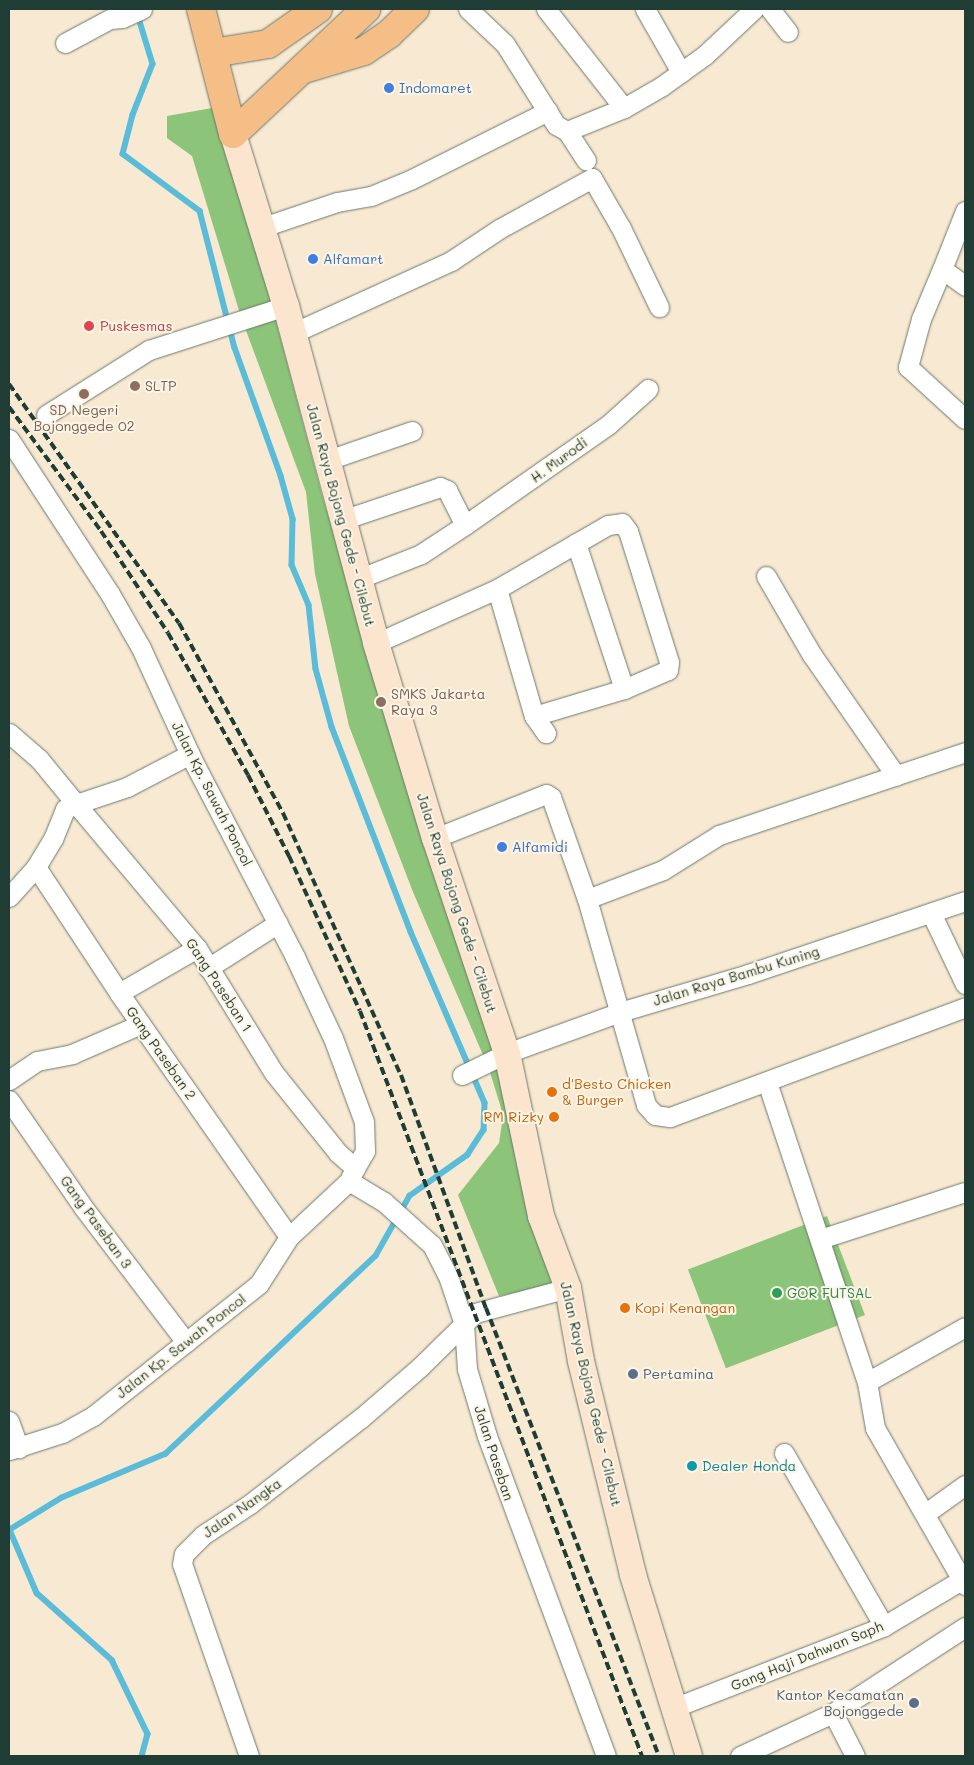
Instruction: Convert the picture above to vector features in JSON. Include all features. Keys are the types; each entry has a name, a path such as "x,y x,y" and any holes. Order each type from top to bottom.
{"main road":[{"name":"Jalan Raya Bojong Gede - Cilebut","path":"201,9 214,52 233,134 286,306 325,461 376,643 435,838 507,1053 541,1216 568,1288 606,1464 633,1575 689,1756"},
{"path":"233,134 366,9"},
{"path":"301,70 364,50 389,34 416,9"},
{"path":"214,52 268,44 307,14"}],"street":[{"path":"65,43 110,18 122,18 142,9"},
{"path":"468,9 505,44 556,125 567,131 586,160"},
{"path":"546,9 624,108"},
{"path":"645,9 681,72"},
{"path":"567,131 624,108 681,72 754,9"},
{"path":"770,9 788,32"},
{"path":"263,227 379,193 548,111"},
{"path":"293,333 451,261 499,229 592,178 617,220 658,307"},
{"path":"965,211 922,319 908,367 965,419"},
{"path":"942,269 965,286"},
{"path":"46,415 150,350 286,306"},
{"name":"H. Murodi","path":"358,579 421,554 608,425 648,389"},
{"path":"325,461 412,431"},
{"name":"Jalan Kp. Sawah Poncol","path":"9,439 110,594 141,648 190,754 278,923 333,1038 364,1122 365,1151 352,1175 289,1237 259,1284 92,1416 62,1433 14,1449"},
{"path":"342,520 440,487 447,490 465,525"},
{"path":"376,643 497,589 616,522 628,530 669,662 664,673 624,689 534,716"},
{"path":"576,543 624,689"},
{"path":"766,576 812,655 896,776"},
{"path":"497,589 534,716 546,733"},
{"name":"Gang Paseban 1","path":"9,733 39,759 197,948 274,1073 338,1153 352,1175"},
{"path":"587,899 663,870 719,834 965,752"},
{"path":"9,897 36,867 53,839 65,809 127,787 190,754"},
{"path":"435,838 546,794 551,797 587,899 646,1105 655,1115 670,1116 965,1007"},
{"name":"Gang Paseban 2","path":"36,867 118,993 289,1237"},
{"name":"Jalan Raya Bambu Kuning","path":"462,1075 507,1053 620,1012 748,974 965,900"},
{"path":"931,913 965,984"},
{"path":"208,968 278,923"},
{"path":"118,993 197,948"},
{"path":"9,1080 37,1061 72,1054 141,1024"},
{"path":"766,1082 867,1382 875,1428 965,1581"},
{"name":"Gang Paseban 3","path":"9,1100 83,1207 186,1342"},
{"name":"Jalan Paseban","path":"352,1175 432,1246 449,1279 464,1324 467,1368 487,1436 606,1756"},
{"path":"820,1239 965,1192"},
{"name":"Jalan Nangka","path":"249,1756 182,1564 184,1554 203,1535 250,1504 361,1418 464,1324 486,1308 568,1288"},
{"path":"867,1382 965,1327"},
{"path":"9,1421 14,1449"},
{"path":"784,1453 884,1626"},
{"path":"926,1513 965,1485"},
{"name":"Gang Haji Dahwan Saph","path":"673,1708 884,1626 965,1581"},
{"path":"740,1756 833,1713 965,1627"},
{"path":"833,1713 855,1756"}],"green space":[{"path":"212,108 220,110 322,495 494,1054 555,1285 499,1296 458,1195 499,1143 502,1123 501,1108 489,1069 413,892 349,726 315,574 306,492 241,317 192,156 167,138 167,116"},
{"name":"GOR FUTSAL","path":"827,1216 865,1315 726,1368 688,1269"}],"waterway":[{"path":"138,15 153,64 133,115 123,154 200,211 235,348 281,476 293,519 292,565 309,605 316,669 332,727 411,932 485,1103 484,1130 468,1155 410,1196 376,1256 166,1454 62,1498 10,1530 37,1593 112,1660 148,1734 142,1756"}],"railway":[{"path":"9,384 179,623 283,813 401,1075 486,1308 659,1756"},
{"path":"9,407 101,531 168,633 248,775 289,856 360,1011 642,1756"}],"place":[{"name":"Indomaret","path":"389,88"},
{"name":"Alfamart","path":"313,259"},
{"name":"Puskesmas","path":"89,326"},
{"name":"SLTP","path":"135,386"},
{"name":"SD Negeri Bojonggede 02","path":"84,394"},
{"name":"SMKS Jakarta Raya 3","path":"381,702"},
{"name":"Alfamidi","path":"502,847"},
{"name":"d'Besto Chicken & Burger","path":"552,1092"},
{"name":"RM Rizky","path":"554,1117"},
{"name":"GOR FUTSAL","path":"777,1293"},
{"name":"Kopi Kenangan","path":"625,1308"},
{"name":"Pertamina","path":"633,1374"},
{"name":"Dealer Honda","path":"692,1466"},
{"name":"Kantor Kecamatan Bojonggede","path":"914,1703"}]}
